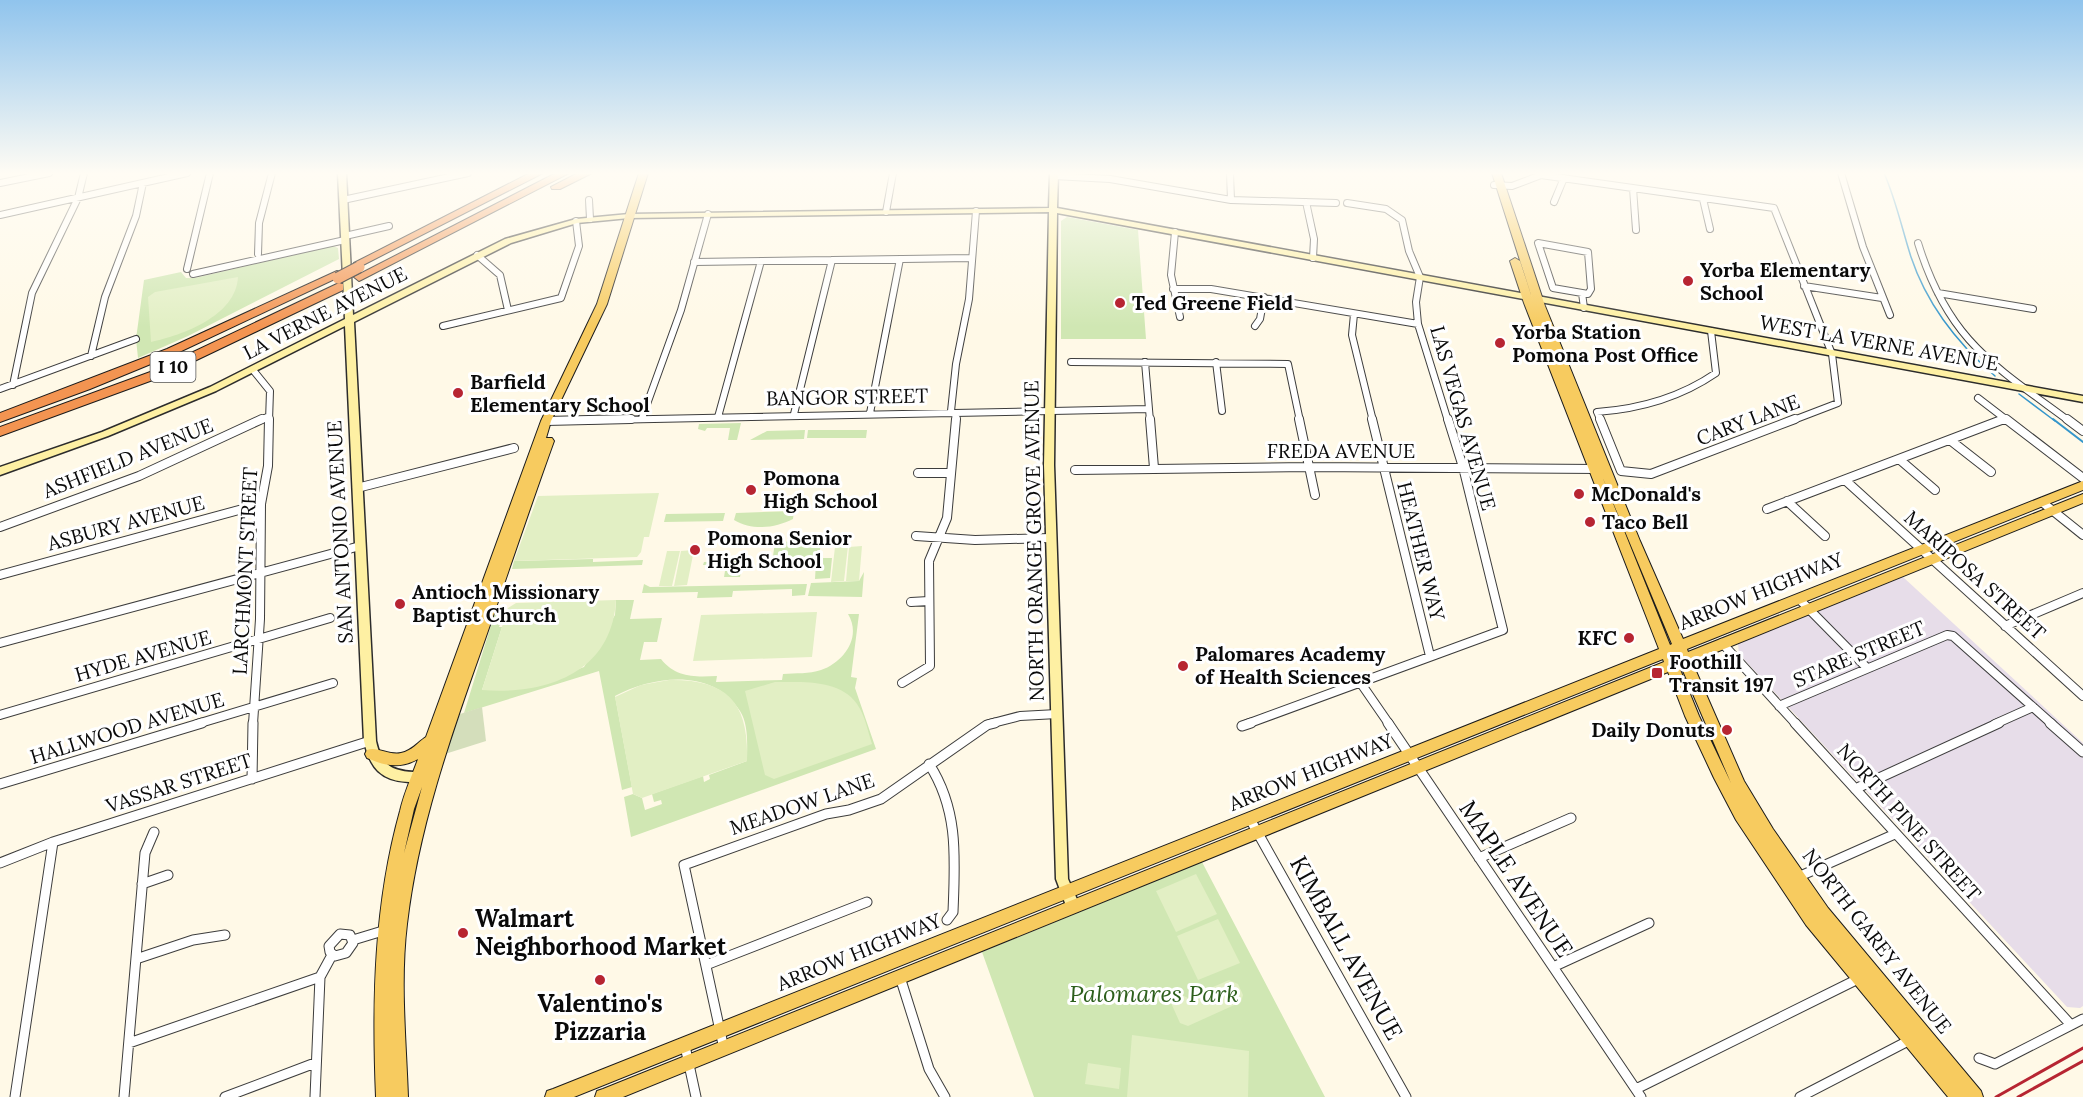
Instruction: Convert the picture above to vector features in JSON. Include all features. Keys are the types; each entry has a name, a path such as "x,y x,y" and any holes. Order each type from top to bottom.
{"highway":[{"name":"I 10","path":"359,270 442,224"},
{"path":"359,270 447,224"},
{"path":"359,270 452,224"},
{"name":"I 10","path":"0,418 150,363 359,270 428,242 463,224"},
{"path":"428,242 475,224"},
{"name":"I 10","path":"0,430 157,374 338,280"},
{"path":"0,423 89,392 166,361 338,280"}],"main road":[{"name":"SAN ANTONIO AVENUE","path":"345,224 371,748"},
{"name":"LA VERNE AVENUE","path":"0,471 128,425 253,370 477,255 522,236 565,224"},
{"path":"424,777 432,737 551,421 607,309 630,224"},
{"name":"NORTH ORANGE GROVE AVENUE","path":"1053,224 1050,538 1062,879 1070,899"},
{"name":"LA VERNE AVENUE","path":"1132,224 1532,299"},
{"name":"NORTH GAREY AVENUE","path":"1509,224 1566,398 1600,469 1607,501 1630,542 1635,556 1646,569 1709,753 1760,844 1811,920 1959,1097"},
{"name":"NORTH GAREY AVENUE","path":"1532,299 1581,407 1600,469 1675,655 1738,785 1798,878 1895,1002 1975,1097"},
{"name":"WEST LA VERNE AVENUE","path":"1532,299 2083,399"},
{"path":"1566,398 1581,407"},
{"path":"400,1097 392,928 396,850 551,421"},
{"name":"ARROW HIGHWAY","path":"603,1097 900,976 1070,899 1927,554 2083,485"},
{"name":"ARROW HIGHWAY","path":"1927,554 2054,511 2083,498"},
{"name":"ARROW HIGHWAY","path":"1675,655 1722,643 1803,604"},
{"path":"371,748 383,760 404,760 416,755 432,737"},
{"path":"371,748 377,765 385,771 400,776 424,777"},
{"path":"1760,844 1771,850 1787,875 1791,878 1798,878"},
{"name":"ARROW HIGHWAY","path":"555,1097 895,960 1070,899"},
{"path":"384,1097 380,996 392,928"},
{"path":"895,960 900,976"},
{"path":"1858,979 1869,982 1886,999 1895,1002"}],"street":[{"path":"13,385 32,293 65,224"},
{"path":"91,356 95,327 117,261 135,224"},
{"path":"197,224 191,240 190,271 345,238 388,226"},
{"path":"258,254 259,224"},
{"path":"443,326 561,298 579,246 576,224"},
{"path":"642,418 681,310 705,224"},
{"path":"902,683 930,666 929,561 947,518 956,416 951,411 956,364 969,299 975,224"},
{"path":"1311,224 1314,239 1313,258"},
{"name":"LAS VEGAS AVENUE","path":"1404,224 1411,257 1420,277 1416,302 1418,324 1463,467 1503,630 1430,656"},
{"path":"1636,224 1636,230"},
{"path":"1709,224 1710,230"},
{"path":"1779,224 1832,354"},
{"path":"1856,224 1890,315"},
{"path":"1175,232 1170,251 1173,289 1180,317"},
{"path":"1538,243 1588,252 1591,289 1588,294 1582,293 1553,288 1538,243"},
{"path":"1918,243 1938,293 1961,333 1987,358 2083,431"},
{"path":"477,255 500,275 508,310"},
{"path":"694,262 972,258"},
{"path":"870,413 877,370 895,296 900,259"},
{"path":"794,414 832,260"},
{"path":"718,417 761,261"},
{"path":"1804,286 1882,298"},
{"path":"1173,289 1211,289 1418,324"},
{"path":"1582,293 1584,308"},
{"path":"1938,293 2033,309"},
{"path":"1255,326 1260,320 1264,297"},
{"name":"HEATHER WAY","path":"1354,314 1352,335 1430,656"},
{"name":"CARY LANE","path":"1711,331 1716,373 1702,384 1617,412 1598,412 1621,471 1651,474 1838,403 1832,354"},
{"path":"0,389 136,339"},
{"path":"1071,362 1288,364 1315,495"},
{"path":"1145,362 1154,468"},
{"path":"1216,362 1222,411"},
{"name":"LARCHMONT STREET","path":"252,779 261,504 268,466 267,417 270,391 253,370"},
{"path":"1978,398 2083,478"},
{"name":"BANGOR STREET","path":"551,421 794,414 1148,409"},
{"name":"ASHFIELD AVENUE","path":"0,527 139,476 267,417"},
{"path":"1767,509 2006,419"},
{"path":"1950,440 1991,472"},
{"path":"357,489 514,448"},
{"path":"1899,459 1935,490"},
{"name":"FREDA AVENUE","path":"1075,470 1308,467 1600,469"},
{"path":"918,473 951,472"},
{"name":"MARIPOSA STREET","path":"1845,480 2081,692"},
{"path":"1787,501 1825,536"},
{"path":"2042,502 2083,534"},
{"name":"ASBURY AVENUE","path":"0,574 261,504"},
{"path":"916,536 1050,538"},
{"path":"0,644 360,546"},
{"path":"2006,626 2083,593"},
{"path":"910,602 929,601"},
{"path":"1803,604 1867,668"},
{"name":"HYDE AVENUE","path":"0,715 330,618"},
{"name":"STARE STREET","path":"1779,706 1947,635 1953,636 2033,707"},
{"name":"NORTH PINE STREET","path":"1722,643 2071,1025"},
{"path":"1242,726 1430,656"},
{"name":"HALLWOOD AVENUE","path":"0,784 333,682"},
{"name":"MAPLE AVENUE","path":"1360,682 1638,1093"},
{"path":"1855,789 2033,707 2083,752"},
{"name":"MEADOW LANE","path":"706,965 684,865 826,814 867,805 881,799 987,724 1020,716 1057,714"},
{"name":"VASSAR STREET","path":"0,864 52,842 252,779 371,748"},
{"path":"929,764 947,793 954,820 953,912 947,920"},
{"path":"1479,858 1571,818"},
{"name":"KIMBALL AVENUE","path":"1254,825 1406,1097"},
{"path":"124,1097 145,854 154,832"},
{"path":"1798,878 1895,834"},
{"path":"15,1097 52,842"},
{"path":"142,884 168,875"},
{"path":"724,1048 706,965 867,902"},
{"path":"1553,967 1649,923"},
{"path":"332,955 346,953 353,940 392,928"},
{"path":"315,1097 320,977 332,955 329,946 337,936 348,934 353,940"},
{"path":"136,959 193,940 225,935"},
{"path":"900,976 929,1069 945,1097"},
{"path":"129,1043 320,977"},
{"path":"1638,1093 1858,979"},
{"path":"1979,1058 1995,1064 2083,1019"},
{"path":"1800,1097 1910,1040"},
{"path":"685,1046 696,1097"},
{"path":"225,1097 315,1063"}],"shaded area":[{"path":"1903,577 2083,743 2083,1006 2080,1008 2067,1007 1739,654 1738,644"}],"green space":[{"path":"1061,224 1106,224 1138,230 1146,339 1061,339"},
{"path":"333,246 338,248 339,259 188,336 138,358 136,339 144,280 181,272 186,278 195,278"},
{"path":"238,277 235,291 228,303 206,322 151,342 148,297 155,292"},
{"path":"741,423 737,440 728,440 730,428 707,428 705,431 698,429 699,424"},
{"path":"805,430 804,439 750,440 767,431"},
{"path":"808,430 867,430 866,438 807,438"},
{"path":"659,493 649,537 644,537 641,552 637,557 514,561 538,496"},
{"path":"794,511 793,519 771,526 749,526 734,520 736,513"},
{"path":"725,513 723,521 664,522 666,514"},
{"path":"821,541 819,558 832,558 830,578 815,579 816,562 772,563 775,542"},
{"path":"848,546 844,581 831,582 835,547"},
{"path":"862,546 859,581 846,581 849,547"},
{"path":"694,550 687,585 674,586 681,551"},
{"path":"667,551 680,551 672,586 659,586"},
{"path":"593,559 593,562 643,560 642,565 512,569 514,561"},
{"path":"743,561 740,577 724,577 726,565 703,565 704,562"},
{"path":"864,572 862,597 808,596 811,583 859,581"},
{"path":"644,584 650,587 807,584 805,595 792,596 792,589 733,591 732,597 697,598 698,592 642,593"},
{"path":"616,600 634,600 630,619 662,618 657,642 644,642 640,660 661,659 673,670 686,675 717,676 716,682 782,680 783,674 821,670 837,661 848,648 853,631 848,614 859,614 851,677 857,678 855,688 876,749 631,837 624,797 633,794 642,798 645,810 662,804 661,800 654,802 652,794 703,776 704,782 710,779 709,775 747,761 745,723 740,711 729,697 699,682 682,680 647,683 615,696 632,787 622,790 599,671 464,713 497,606 502,606 499,617 503,617 499,627 502,627 482,690 528,688 584,667 615,615"},
{"path":"616,600 612,625 602,646 589,662 572,674 551,683 529,688 506,691 482,690 508,608 516,603"},
{"path":"817,612 812,657 693,661 701,615"},
{"path":"669,680 706,684 731,698 744,724 747,761 642,798 633,794 615,697 641,685"},
{"path":"775,682 820,684 841,690 850,696 860,708 872,744 774,779 765,775 745,691"},
{"path":"482,707 486,741 445,754 460,714"},
{"name":"Palomares Park","path":"1202,862 1325,1097 1034,1097 982,952"},
{"path":"1196,874 1217,914 1176,932 1156,891"},
{"path":"1218,919 1240,963 1198,980 1177,936"},
{"path":"1229,980 1238,984 1243,995 1241,1002 1188,1026 1180,1023 1167,994 1174,991 1188,998"},
{"path":"1132,1035 1249,1051 1248,1097 1127,1097"},
{"path":"1088,1063 1121,1068 1119,1089 1085,1084"}],"waterway":[{"path":"1901,224 1918,275 1935,307 1956,337 1995,376"},
{"path":"2019,394 2055,421"},
{"path":"2053,419 2083,442"}],"railway":[{"path":"1996,1097 2083,1048"},
{"path":"2018,1097 2083,1061"}],"place":[{"name":"Yorba Elementary School","path":"1688,281"},
{"name":"Ted Greene Field","path":"1120,303"},
{"name":"Yorba Station Pomona Post Office","path":"1500,343"},
{"name":"Barfield Elementary School","path":"458,393"},
{"name":"Pomona High School","path":"751,490"},
{"name":"McDonald's","path":"1579,494"},
{"name":"Taco Bell","path":"1590,522"},
{"name":"Pomona Senior High School","path":"695,550"},
{"name":"Antioch Missionary Baptist Church","path":"400,604"},
{"name":"KFC","path":"1629,638"},
{"name":"Palomares Academy of Health Sciences","path":"1183,666"},
{"name":"Foothill Transit 197","path":"1657,673"},
{"name":"Daily Donuts","path":"1727,730"},
{"name":"Walmart Neighborhood Market","path":"463,933"},
{"name":"Valentino's Pizzaria","path":"600,980"}]}
